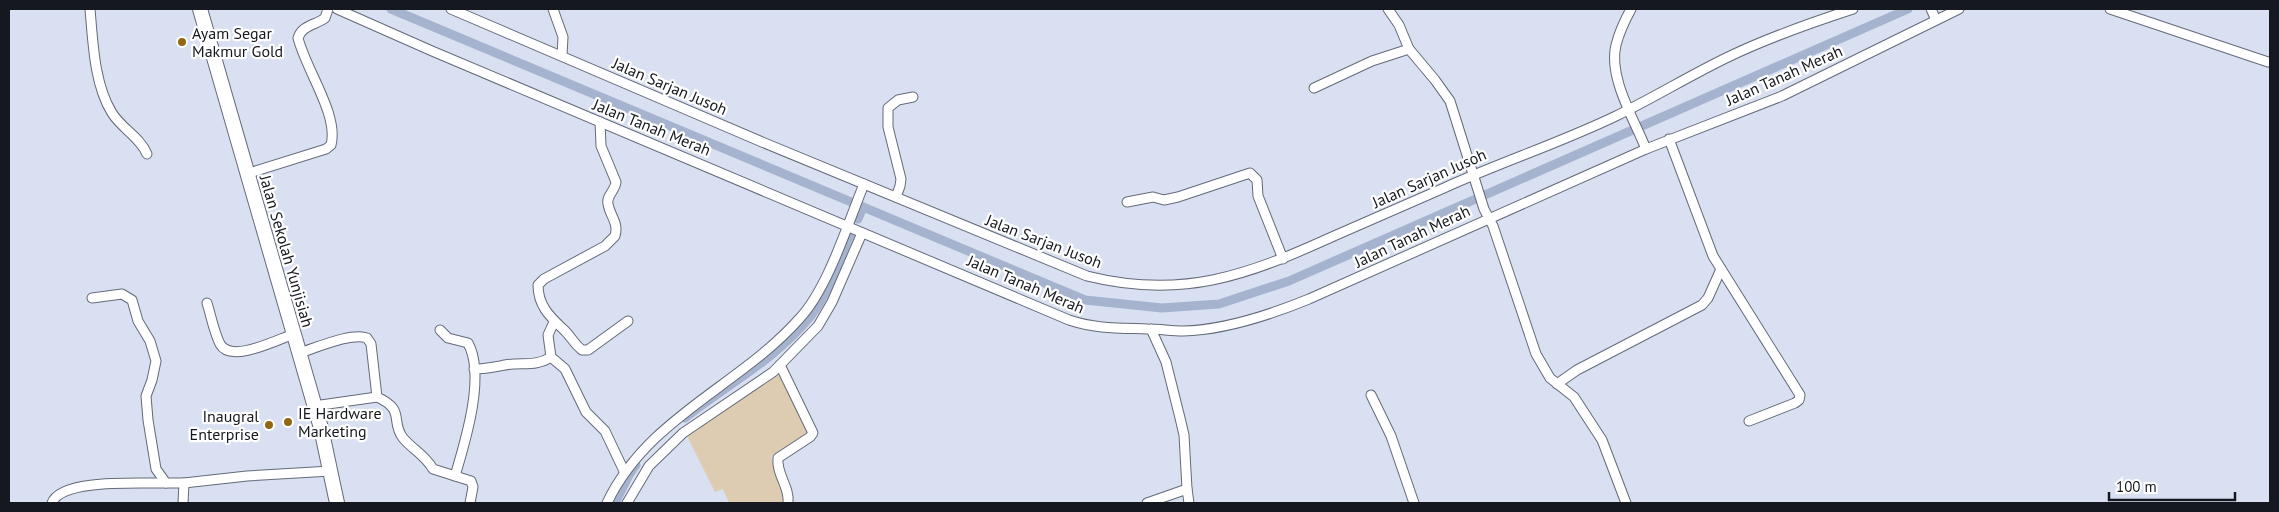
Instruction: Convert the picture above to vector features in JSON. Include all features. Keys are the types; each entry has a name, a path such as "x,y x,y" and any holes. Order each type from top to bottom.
{"main road":[{"name":"Jalan Sekolah Yunjisiah","path":"200,9 314,406 331,471 337,503"}],"street":[{"path":"90,9 97,67 110,110 117,120 143,145 147,154"},
{"path":"246,174 326,149 331,145 332,121 298,38 300,32 309,25 324,20 328,9"},
{"name":"Jalan Tanah Merah","path":"337,9 1069,320 1088,326 1108,329 1181,331 1205,329 1284,310 1486,214 1646,148 1782,96 1934,14 1959,9"},
{"name":"Jalan Sarjan Jusoh","path":"451,9 562,55 862,189 896,198 1079,273 1112,282 1160,286 1187,284 1252,270 1283,259 1474,174 1630,109 1678,82 1752,46 1814,21 1853,9"},
{"path":"553,9 562,37 562,55"},
{"path":"1388,9 1399,25 1409,49 1435,80 1450,102 1486,214 1493,226 1536,354 1550,378 1574,397 1602,440 1626,503"},
{"path":"1631,9 1616,44 1614,59 1620,88 1646,148"},
{"path":"2110,9 2268,62"},
{"path":"1314,88 1372,60 1409,49"},
{"path":"896,198 901,180 888,127 888,108 898,100 912,97"},
{"path":"600,122 601,146 616,182 615,188 607,198 617,230 615,236 605,246 544,279 538,285 538,296 554,322 564,329 579,348 585,351 628,321"},
{"path":"1669,139 1707,243 1721,269 1800,394 1799,400 1795,403 1749,421"},
{"path":"1127,202 1153,197 1164,200 1178,197 1250,173 1256,180 1258,196 1283,259"},
{"path":"627,503 649,466 730,390 802,316 829,269 862,189"},
{"path":"607,503 624,472 641,451 658,435 730,390 780,365 818,326 845,276 862,233"},
{"path":"1557,384 1577,370 1702,305 1708,298 1721,269"},
{"path":"92,298 122,294 132,300 138,320 150,341 156,361 146,396 148,420 156,469 159,476 166,483"},
{"path":"207,302 221,345 229,352 246,350 294,334"},
{"path":"554,322 548,335 551,357 565,369 586,412 605,430 624,472"},
{"path":"1151,329 1166,362 1184,435 1189,503"},
{"path":"440,330 448,338 468,342 473,357 474,369 470,424 455,476"},
{"path":"299,353 342,340 360,337 367,338 371,344 377,397"},
{"path":"474,369 490,369 510,364 537,364 551,357"},
{"path":"780,365 813,433 810,437 778,458 778,468 787,490 788,503"},
{"path":"1371,395 1391,436 1414,503"},
{"path":"314,406 377,397 394,408 404,438 424,455 432,469 441,474 468,480 472,484 470,503"},
{"path":"52,503 57,495 70,489 94,485 184,483 247,476 331,471"},
{"path":"183,503 184,483"},
{"path":"1147,503 1187,490"}],"shaded area":[{"path":"776,369 809,432 771,457 784,491 785,503 729,503 723,489 715,492 685,432"}],"waterway":[{"path":"391,9 1085,300 1162,308 1219,304 1289,281 1908,9"},
{"path":"858,219 863,207"},
{"path":"685,418 767,359 797,332 810,317 822,298 850,235"},
{"path":"615,503 636,465"}],"place":[{"name":"Ayam Segar Makmur Gold","path":"182,42"},
{"name":"IE Hardware Marketing","path":"288,422"},
{"name":"Inaugral Enterprise","path":"269,425"}]}
